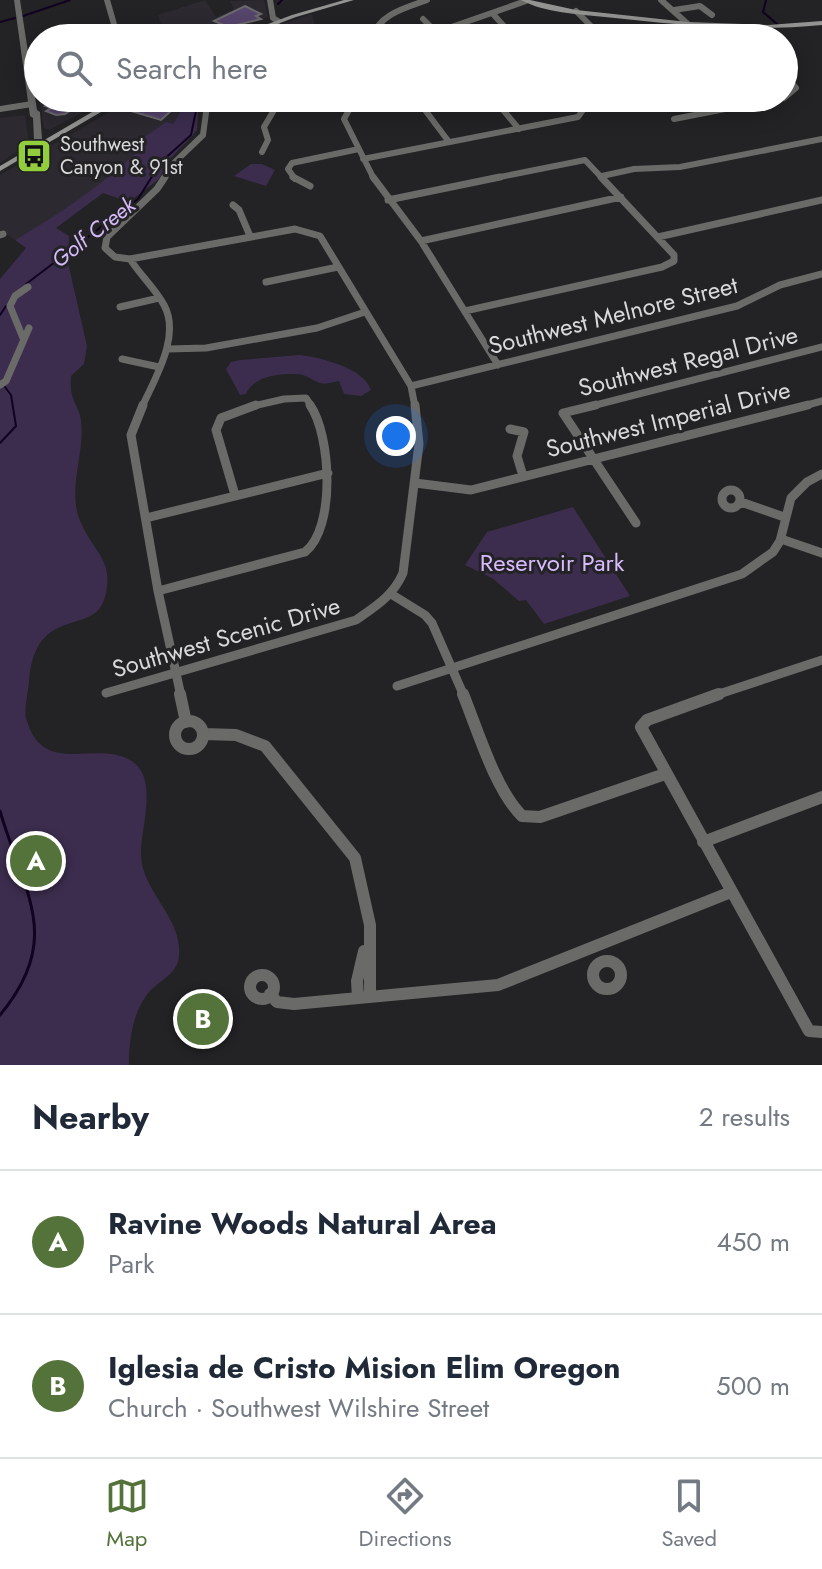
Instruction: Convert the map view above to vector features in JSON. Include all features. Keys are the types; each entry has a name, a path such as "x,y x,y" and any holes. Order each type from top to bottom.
{"main road":[{"path":"270,24 351,0"},
{"path":"525,0 576,11 681,24"},
{"path":"798,25 822,23"},
{"path":"0,169 98,112"}],"street":[{"path":"17,0 24,49"},
{"path":"107,0 114,24"},
{"path":"270,0 273,18 278,21"},
{"path":"378,24 427,0"},
{"path":"466,24 525,0"},
{"path":"661,0 688,24"},
{"path":"674,10 700,6 712,15"},
{"path":"576,11 589,24"},
{"path":"492,13 502,24"},
{"path":"423,19 428,24"},
{"path":"0,109 24,105"},
{"path":"33,112 38,140 44,144"},
{"path":"206,112 203,135 175,162 157,189 105,241 109,253 130,259 295,229 320,236 411,386 417,415 419,444 405,565 391,594 425,615 432,623 512,806 522,816 540,817 665,774"},
{"path":"262,152 268,140 264,124 272,112"},
{"path":"348,112 344,119 363,159 388,200 421,241 498,365"},
{"path":"426,112 449,142"},
{"path":"505,112 519,129"},
{"path":"363,159 519,129 583,112"},
{"path":"674,119 710,112"},
{"path":"602,176 634,169 676,168 822,139"},
{"path":"310,186 292,177 288,169 292,163 359,149"},
{"path":"388,200 585,160 674,255 674,261 465,311"},
{"path":"421,241 621,197"},
{"path":"658,237 822,200"},
{"path":"233,205 239,210 250,236"},
{"path":"130,259 169,314 171,326 168,349 138,410 131,435 158,591 186,722"},
{"path":"266,282 338,267"},
{"name":"Southwest Melnore Street","path":"411,386 737,306 780,285 822,274"},
{"path":"23,338 10,306 15,296 28,287"},
{"path":"120,307 159,298"},
{"path":"168,349 199,351 272,334 331,327 365,312"},
{"path":"0,385 6,381 29,328"},
{"name":"Southwest Regal Drive","path":"593,459 563,413 822,347"},
{"path":"122,359 159,367"},
{"path":"158,591 309,550 316,541 329,460 316,409 306,398 293,397 245,407 221,418 216,430 235,495"},
{"name":"Southwest Imperial Drive","path":"415,483 471,490 631,452 822,401"},
{"name":"Southwest Imperial Drive","path":"510,429 524,432 517,456 523,476"},
{"path":"593,459 636,523"},
{"path":"146,518 328,473"},
{"path":"397,686 742,574 765,561 781,539 784,517 795,492 803,483 822,474"},
{"path":"741,502 784,517"},
{"path":"781,539 822,553"},
{"name":"Southwest Scenic Drive","path":"106,693 356,620 391,594"},
{"path":"816,1032 731,892 642,732 647,720 822,660"},
{"path":"186,722 198,723 204,734 196,746 186,749 177,745 174,733 186,722"},
{"path":"204,734 235,735 253,739 265,746 352,850 367,920 357,981 364,998"},
{"path":"703,842 821,799"},
{"path":"270,994 277,1002 284,1004 498,985 731,892"},
{"path":"595,948 601,962"}],"shaded area":[{"path":"205,0 216,17 234,9 230,1 264,0 268,17 251,24 161,24 158,15"},
{"path":"312,14 314,24 282,24"},
{"path":"41,112 83,112 49,130 44,128"},
{"path":"110,112 181,112 173,125 138,145 138,151 112,176 66,210 15,240 0,230 0,175"},
{"path":"25,115 29,143 0,163 0,118"}],"green space":[{"path":"180,112 198,112 197,130 169,160 159,179 129,202 103,193 56,228 69,236 68,263 87,346 84,364 71,376 71,392 80,415 82,433 76,507 84,529 105,565 107,586 98,611 52,631 42,641 33,658 25,710 34,736 44,747 70,754 114,754 138,767 146,789 141,855 143,868 174,929 178,941 178,962 171,973 150,991 137,1012 132,1029 129,1065 0,1065 0,279 26,248 15,240 109,176 138,151 136,143 166,122 173,124"},
{"path":"251,164 262,164 275,170 266,186 234,176"},
{"path":"299,355 329,361 351,370 367,382 371,390 361,396 344,394 339,381 322,384 303,375 287,374 262,379 246,394 240,395 226,369 231,362 240,360"},
{"name":"Reservoir Park","path":"573,507 630,596 544,624 526,600 519,601 492,578 465,565 487,532"}],"building":[{"path":"245,6 261,14 256,16 261,19 240,24 214,21"},
{"path":"134,112 170,112 161,120"}],"waterway":[{"path":"23,16 70,0"},
{"name":"Golf Creek","path":"278,4 282,0"},
{"path":"766,0 763,12 777,24"},
{"path":"0,22 15,18"},
{"name":"Golf Creek","path":"26,284 138,199 161,162 191,135 196,112"},
{"name":"Golf Creek","path":"0,315 6,306"},
{"name":"Golf Creek","path":"0,443 16,426 11,395 5,387"},
{"name":"Golf Creek","path":"0,811 27,892 33,915 34,938 30,962 19,988 0,1015"}],"place":[{"name":"Southwest Canyon & 91st","path":"34,156"},
{"name":"Ravine Woods Natural Area","path":"36,861"},
{"name":"Iglesia de Cristo Mision Elim Oregon","path":"203,1019"}]}
